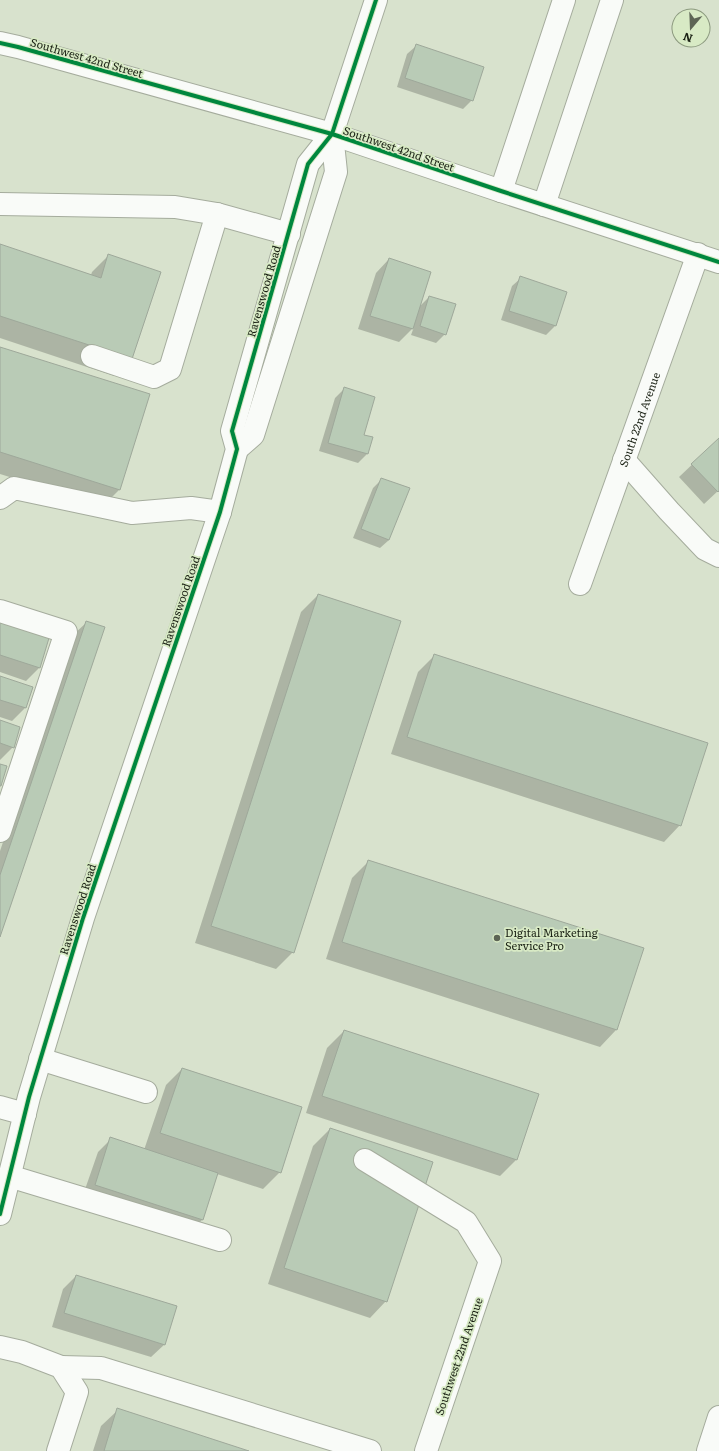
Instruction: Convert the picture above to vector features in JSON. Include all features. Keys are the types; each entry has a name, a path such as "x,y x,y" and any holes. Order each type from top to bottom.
{"street":[{"name":"Ravenswood Road","path":"0,1214 40,1059 83,918 220,512 237,449 232,431 308,164 332,134 376,0"},
{"path":"501,192 564,0"},
{"path":"544,205 612,0"},
{"name":"Southwest 42nd Street","path":"0,43 25,48 332,134 501,192 719,262"},
{"name":"Ravenswood Road","path":"237,449 253,435 260,418 332,186 336,172 332,134"},
{"path":"0,204 176,207 218,214 289,234"},
{"path":"92,356 154,376 170,369 218,214"},
{"name":"South 22nd Avenue","path":"580,584 698,254"},
{"path":"624,460 705,549 719,556"},
{"path":"0,498 14,488 132,514 191,508 220,512"},
{"path":"0,610 66,632 0,831"},
{"path":"40,1059 146,1092"},
{"path":"0,1107 25,1114"},
{"name":"Southwest 22nd Avenue","path":"365,1160 466,1222 490,1261 426,1451"},
{"path":"10,1176 220,1240"},
{"path":"0,1347 22,1352 62,1367 101,1368 370,1451"},
{"path":"58,1451 76,1392 62,1367"},
{"path":"708,1451 719,1417"}],"building":[{"path":"416,44 484,67 473,101 405,78"},
{"path":"0,244 101,278 108,254 161,272 132,359 0,316"},
{"path":"389,258 431,272 413,329 370,316"},
{"path":"520,276 567,292 556,326 509,311"},
{"path":"429,296 456,304 446,335 420,326"},
{"path":"0,347 150,394 120,490 0,452"},
{"path":"344,387 375,397 364,435 373,437 368,454 328,443"},
{"path":"719,438 719,491 718,492 691,464"},
{"path":"381,478 410,488 389,540 361,529"},
{"path":"318,594 401,621 294,953 211,926"},
{"path":"86,621 105,627 0,937 0,875"},
{"path":"0,622 49,638 40,668 0,655"},
{"path":"434,654 708,743 681,826 407,737"},
{"path":"0,676 33,687 26,708 0,700"},
{"path":"0,720 20,727 14,748 0,743"},
{"path":"0,764 7,766 1,786 0,786"},
{"path":"368,860 644,948 617,1030 342,942"},
{"path":"344,1030 539,1094 517,1160 322,1096"},
{"path":"182,1068 302,1107 281,1173 160,1133"},
{"path":"330,1128 433,1162 387,1302 284,1268"},
{"path":"110,1137 218,1173 203,1220 95,1185"},
{"path":"76,1275 177,1306 165,1345 64,1313"},
{"path":"117,1408 249,1451 104,1451"}],"cycle path":[{"path":"0,1214 29,1097 83,918 220,512 237,449 232,431 308,164 332,134 376,0"},
{"path":"0,43 332,134 719,262"}],"place":[{"name":"Digital Marketing Service Pro","path":"497,938"}]}
